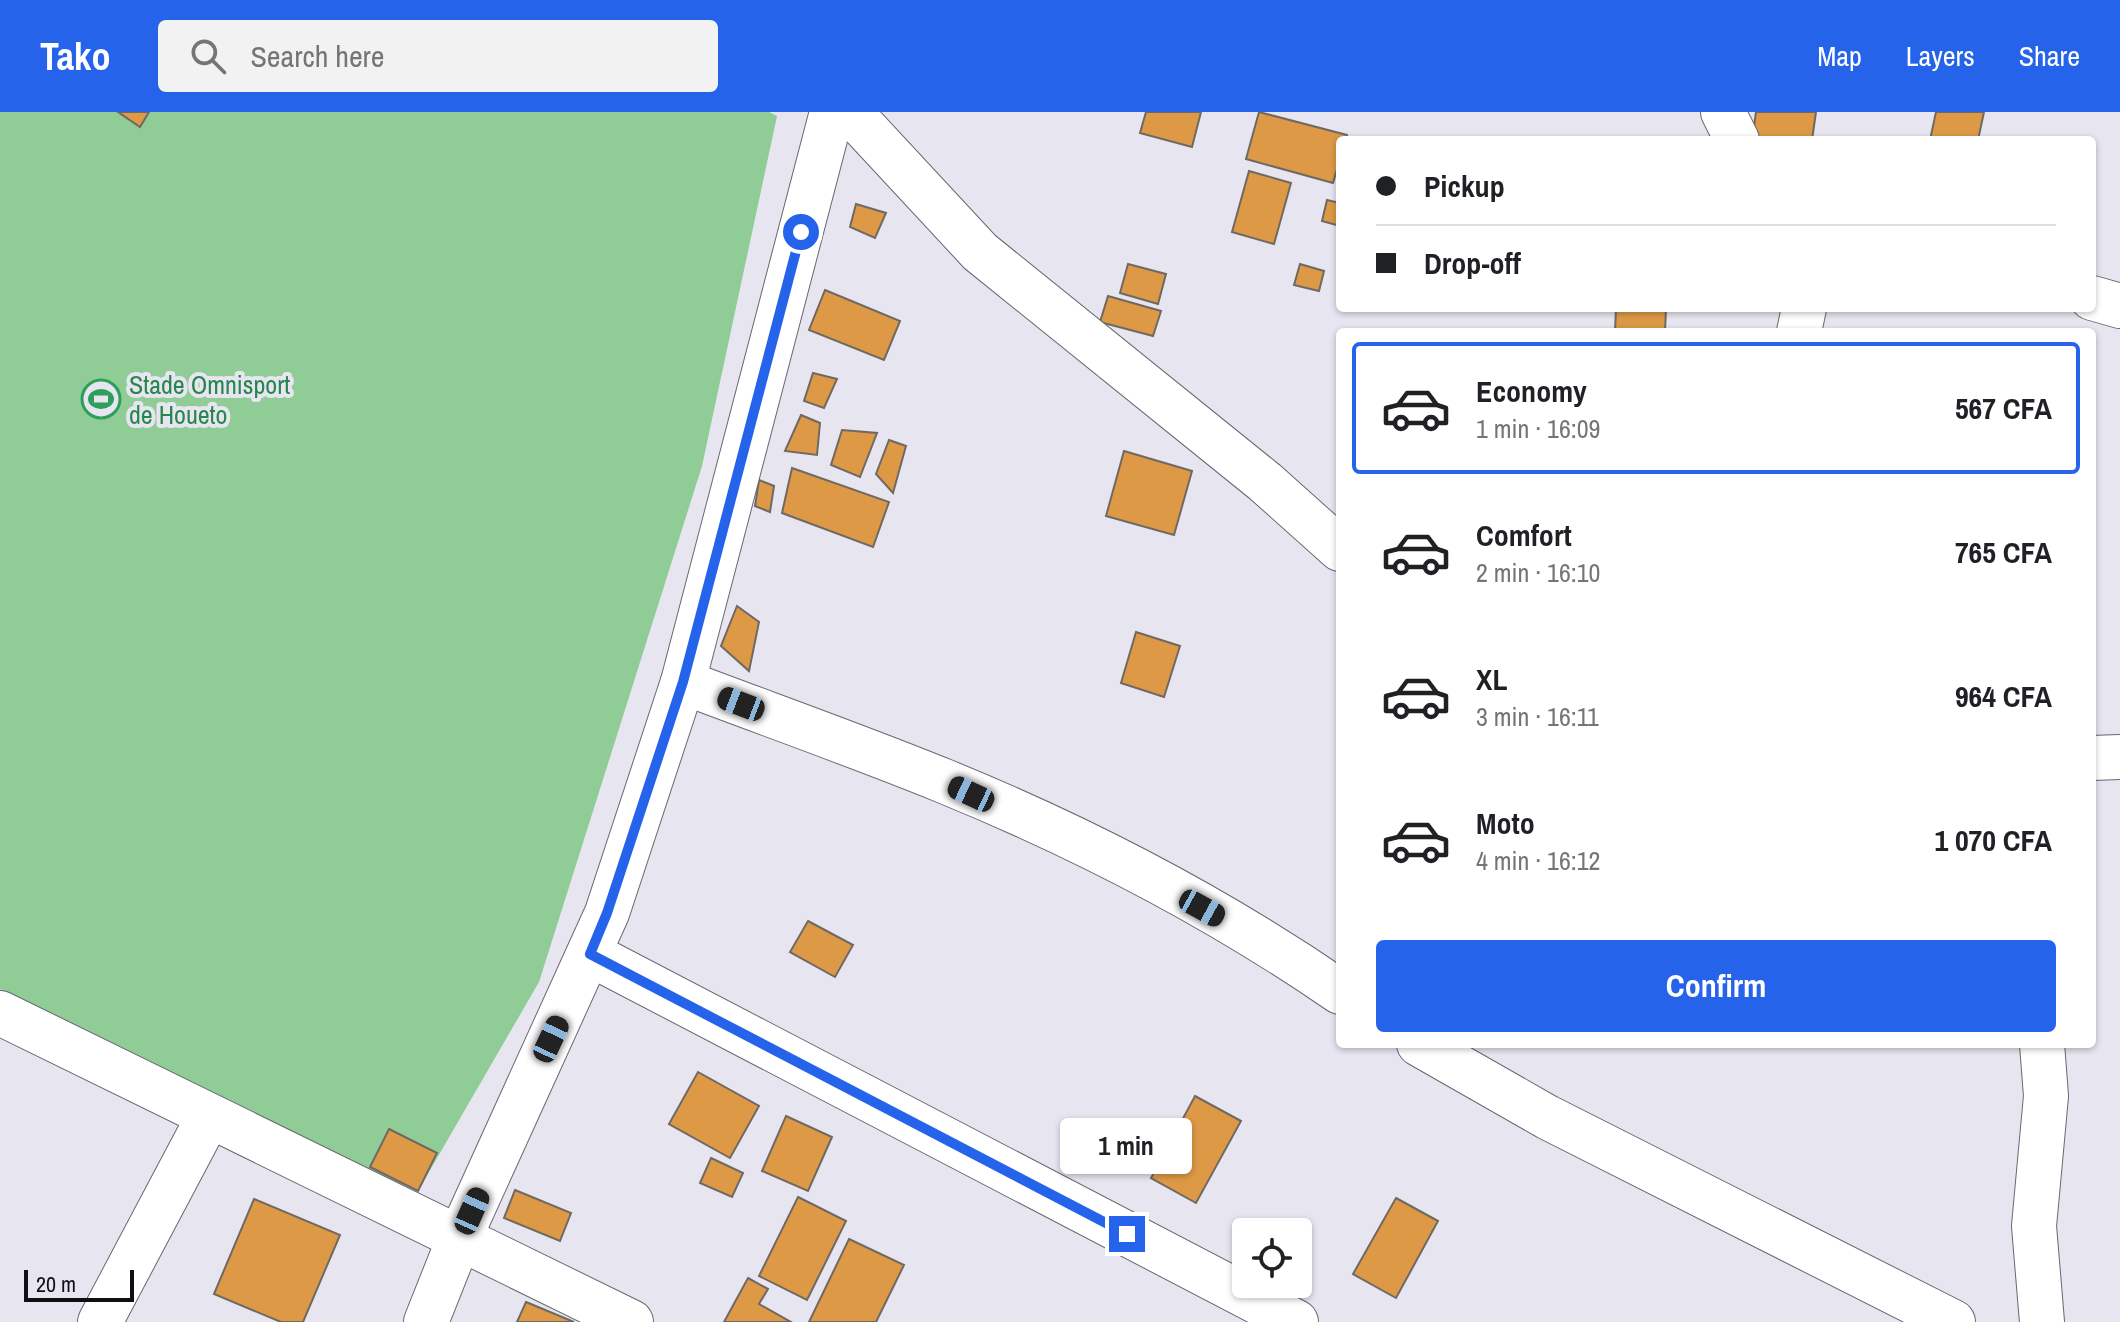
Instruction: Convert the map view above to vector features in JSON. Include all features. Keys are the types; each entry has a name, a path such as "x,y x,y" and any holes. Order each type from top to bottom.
{"street":[{"path":"426,1322 459,1239 607,913 683,682 832,112"},
{"path":"850,112 980,252 1265,482 1336,545"},
{"path":"1723,112 1735,136"},
{"path":"2096,299 2120,306"},
{"path":"683,682 946,782 1097,853 1279,950 1336,989"},
{"path":"2096,758 2120,757"},
{"path":"590,954 1296,1322"},
{"path":"0,1013 631,1322"},
{"path":"1426,1048 1547,1117 1953,1322"},
{"path":"2042,1048 2046,1096 2034,1226 2042,1322"},
{"path":"100,1322 209,1116"}],"green space":[{"path":"0,112 769,112 777,116 702,466 539,982 418,1191 220,1112 136,1088 0,989"}],"building":[{"path":"118,112 149,112 140,127"},
{"path":"1146,112 1201,112 1192,147 1140,133"},
{"path":"1259,112 1347,135 1336,136 1333,183 1246,159"},
{"path":"1756,112 1816,112 1813,136 1753,136"},
{"path":"1936,112 1984,112 1979,136 1931,136"},
{"path":"1249,171 1291,183 1274,244 1232,232"},
{"path":"1327,200 1336,202 1336,225 1322,221"},
{"path":"856,204 886,213 875,238 850,227"},
{"path":"1128,264 1166,274 1158,304 1120,293"},
{"path":"1300,264 1324,271 1319,291 1294,285"},
{"path":"825,290 900,321 884,360 809,330"},
{"path":"1108,296 1161,311 1153,336 1100,322"},
{"path":"1616,312 1666,312 1665,328 1615,328"},
{"path":"813,373 837,379 824,408 804,401"},
{"path":"801,415 820,423 817,455 785,451"},
{"path":"842,430 877,433 860,477 831,465"},
{"path":"889,440 906,446 893,493 876,474"},
{"path":"1124,451 1192,471 1174,535 1106,516"},
{"path":"792,468 889,502 873,547 782,513"},
{"path":"759,480 774,486 770,512 755,506"},
{"path":"737,606 759,622 749,671 721,646"},
{"path":"1136,632 1180,646 1164,697 1121,683"},
{"path":"808,921 853,945 835,977 790,952"},
{"path":"698,1072 759,1106 730,1158 669,1124"},
{"path":"1195,1096 1241,1121 1196,1203 1151,1178"},
{"path":"786,1116 832,1137 808,1191 762,1171"},
{"path":"389,1129 437,1153 418,1191 370,1167"},
{"path":"711,1158 743,1173 732,1197 700,1183"},
{"path":"515,1190 571,1213 560,1241 504,1218"},
{"path":"798,1197 846,1221 807,1300 759,1276"},
{"path":"1396,1198 1438,1221 1396,1298 1353,1274"},
{"path":"254,1199 340,1235 303,1322 281,1322 214,1294"},
{"path":"849,1239 904,1265 876,1322 809,1322"},
{"path":"748,1278 768,1289 759,1304 791,1322 724,1322"},
{"path":"526,1302 574,1322 517,1322"}],"place":[{"name":"Stade Omnisport de Houeto","path":"101,399"}],"route":[{"path":"801,232 683,682 607,913 590,954 1127,1234"}]}
